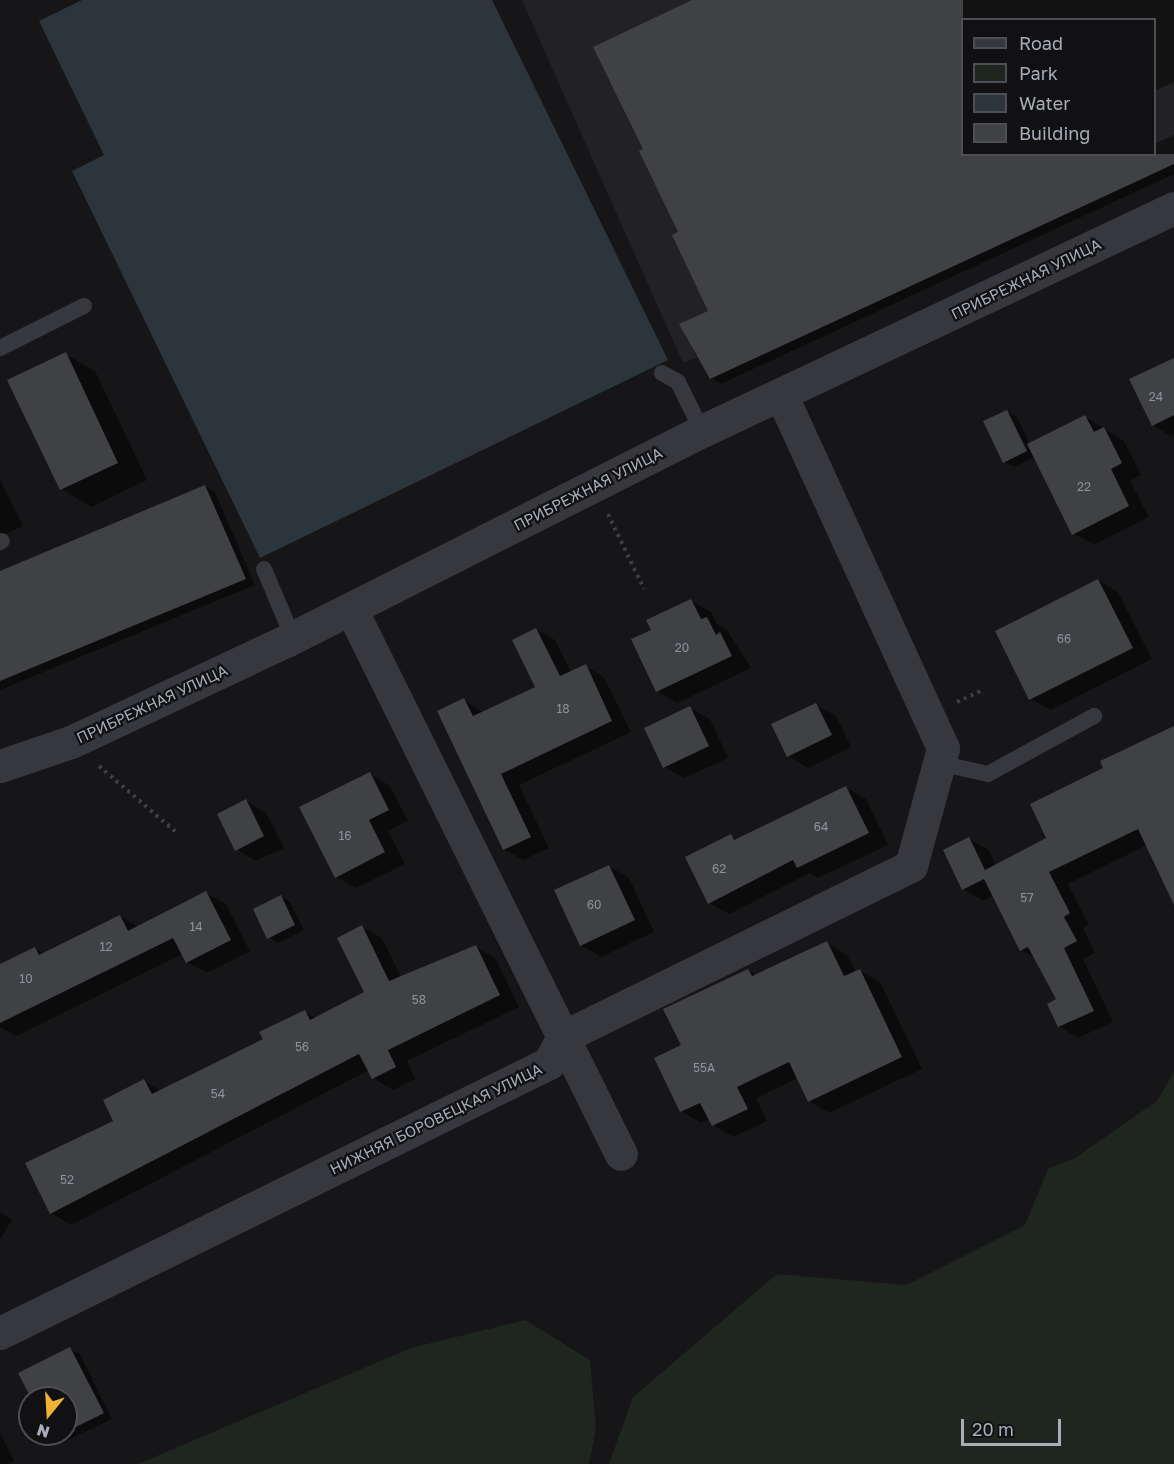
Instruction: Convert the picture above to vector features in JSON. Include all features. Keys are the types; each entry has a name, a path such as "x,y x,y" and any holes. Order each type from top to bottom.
{"street":[{"name":"ПРИБРЕЖНАЯ УЛИЦА","path":"0,766 71,742 293,638 702,431 1174,208"},
{"path":"563,1037 911,866 941,756 781,394"},
{"path":"351,609 621,1154"},
{"name":"НИЖНЯЯ БОРОВЕЦКАЯ УЛИЦА","path":"0,1334 549,1063 563,1037"}],"lane":[{"path":"0,348 84,306"},
{"path":"662,373 678,382 702,431"},
{"path":"264,569 293,638"},
{"path":"941,756 988,774 1094,716"}],"path":[{"path":"594,486 644,589"},
{"path":"71,742 178,834"}],"shaded area":[{"path":"522,0 1174,0 1174,164 1066,214 683,363"}],"green space":[{"path":"1174,1072 1174,1464 609,1464 633,1397 777,1274 907,1285 1025,1225 1048,1169 1075,1158 1157,1101"},
{"path":"525,1320 590,1360 596,1428 589,1464 138,1464 411,1348"}],"water":[{"path":"82,0 492,0 668,360 260,558 72,171 104,155 39,21"}],"building":[{"path":"692,0 963,0 961,156 1156,156 1156,154 1174,154 1174,164 710,379 679,324 708,311 672,235 678,232 639,151 643,149 593,47"},
{"path":"66,352 118,463 60,490 7,380"},
{"path":"1174,358 1174,415 1152,426 1129,379"},
{"path":"1007,410 1027,451 1003,463 983,421"},
{"path":"1085,415 1094,432 1104,427 1122,463 1111,469 1129,506 1072,535 1027,444"},
{"path":"205,485 246,579 0,681 0,571"},
{"path":"1098,579 1133,648 1029,700 995,631"},
{"path":"691,599 701,619 707,617 716,635 720,632 732,656 656,692 631,639 651,630 646,620"},
{"path":"536,628 560,676 586,664 612,721 501,774 531,837 503,850 437,711 464,698 473,716 535,687 512,640"},
{"path":"816,703 832,735 787,757 771,724"},
{"path":"690,706 709,746 663,768 644,728"},
{"path":"1174,726 1174,905 1138,829 1049,872 1070,913 1064,917 1077,941 1064,948 1094,1011 1058,1027 1047,1004 1056,999 1028,947 1020,951 984,879 962,890 943,850 969,837 985,870 1046,838 1030,804 1103,768 1100,761"},
{"path":"370,772 389,810 369,820 385,852 335,878 299,807"},
{"path":"846,786 869,833 797,868 793,860 708,904 685,857 731,834 734,840"},
{"path":"246,799 264,836 235,851 217,814"},
{"path":"609,865 635,920 580,946 554,890"},
{"path":"206,891 231,940 186,963 173,938 0,1023 0,964 35,947 39,955 120,915 128,931"},
{"path":"281,895 295,925 267,939 253,909"},
{"path":"362,925 389,981 476,945 500,995 388,1050 396,1067 372,1079 359,1054 50,1214 25,1163 113,1121 103,1100 144,1079 152,1094 263,1039 259,1032 305,1010 310,1020 364,992 337,938"},
{"path":"827,941 844,976 860,969 902,1057 808,1102 789,1062 737,1087 748,1109 712,1126 700,1103 680,1112 654,1058 681,1045 663,1009 748,969 752,976"},
{"path":"70,1347 104,1413 78,1426 78,1386 25,1386 18,1373"}]}
